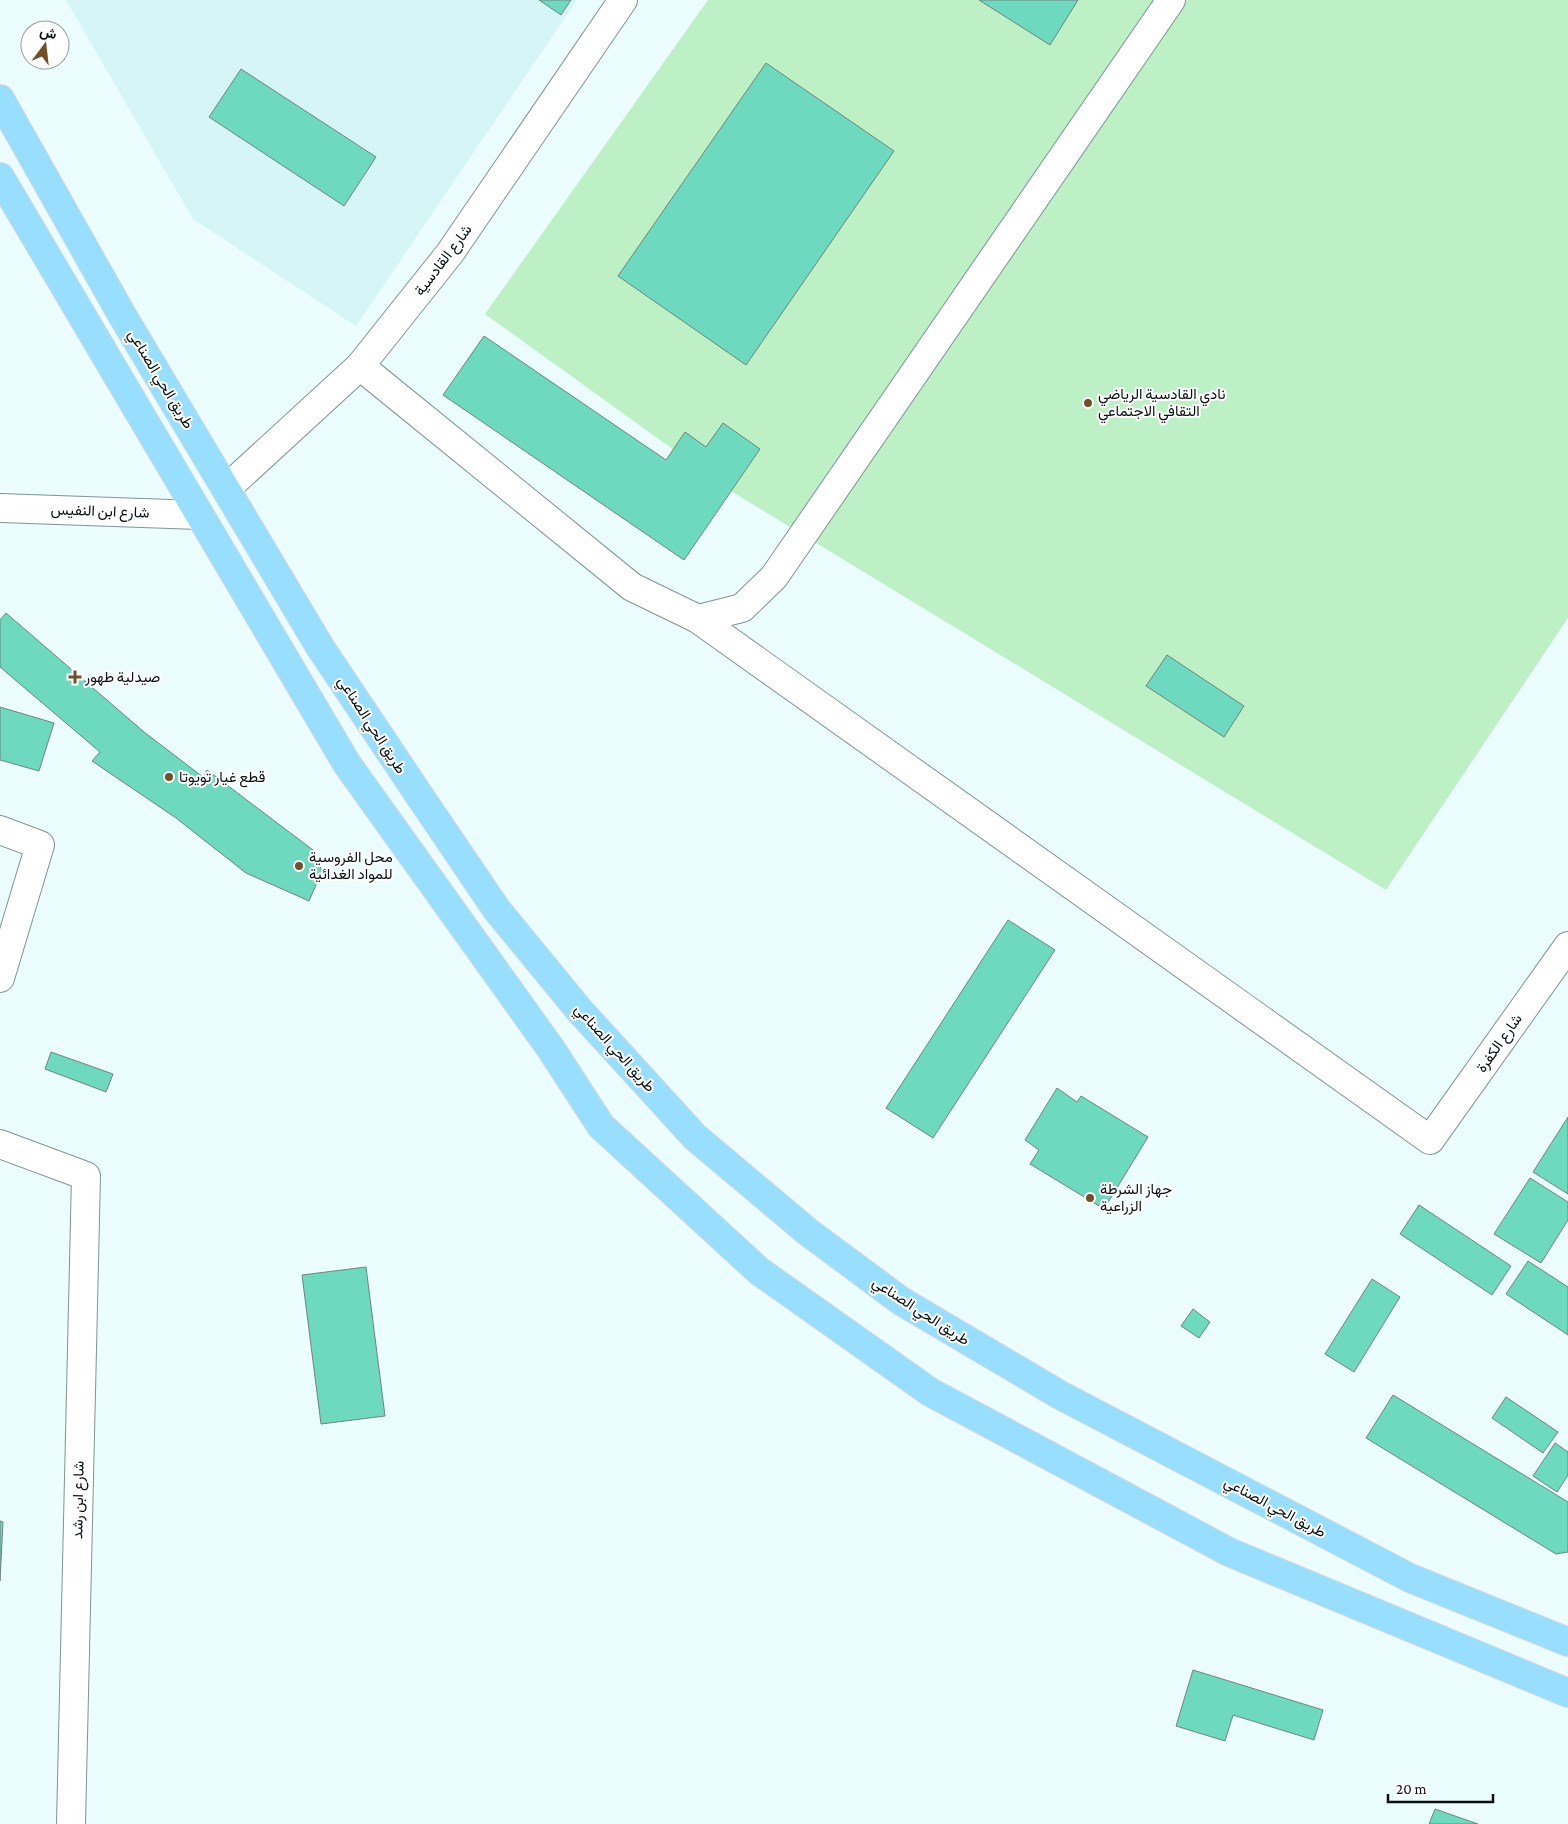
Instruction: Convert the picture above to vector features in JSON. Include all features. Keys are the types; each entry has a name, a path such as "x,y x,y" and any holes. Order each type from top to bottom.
{"highway":[{"name":"طريق الحي الصناعي","path":"0,99 122,315 320,647 497,910 580,1011 695,1137 808,1232 901,1302 1060,1395 1410,1578 1568,1642"},
{"path":"0,177 347,764 551,1049 601,1126 759,1271 930,1392 1229,1552 1568,1693"}],"street":[{"name":"شارع القادسية","path":"226,489 360,366 450,252 623,0"},
{"path":"360,366 632,587 698,619 742,608 774,577 1171,0"},
{"name":"شارع ابن النفيس","path":"0,508 199,514"},
{"name":"شارع الكفرة","path":"698,619 1430,1140 1568,946"},
{"path":"0,830 40,845 0,978"},
{"name":"شارع ابن رشد","path":"0,1144 86,1176 71,1824"}],"shaded area":[{"path":"66,0 577,0 356,326 193,219"}],"green space":[{"name":"نادي القادسية الرياضي التقافي الاجتماعي","path":"708,0 1568,0 1568,618 1386,890 731,491 485,314"}],"building":[{"path":"539,0 571,0 561,15"},
{"path":"979,0 1078,0 1050,45"},
{"path":"766,63 894,151 746,365 618,276"},
{"path":"241,69 376,157 344,206 209,117"},
{"path":"484,336 666,460 685,432 706,447 723,423 760,449 684,560 443,395"},
{"path":"6,613 144,732 203,777 207,770 313,850 322,871 309,901 246,873 176,818 92,761 100,752 0,667 0,620"},
{"path":"1167,655 1244,706 1224,737 1146,686"},
{"path":"0,707 54,723 39,771 0,760"},
{"path":"1008,920 1055,950 933,1138 886,1108"},
{"path":"51,1052 113,1074 106,1092 45,1069"},
{"path":"1057,1088 1077,1102 1081,1096 1148,1137 1104,1209 1030,1164 1039,1150 1025,1140"},
{"path":"1568,1117 1568,1194 1533,1172"},
{"path":"1530,1178 1568,1202 1568,1220 1541,1263 1494,1234"},
{"path":"1419,1205 1511,1266 1492,1295 1400,1234"},
{"path":"1528,1261 1568,1287 1568,1335 1506,1294"},
{"path":"366,1267 385,1416 321,1424 302,1275"},
{"path":"1372,1279 1400,1297 1354,1372 1325,1354"},
{"path":"1193,1309 1210,1322 1199,1338 1181,1326"},
{"path":"1393,1395 1568,1502 1568,1552 1556,1554 1366,1438"},
{"path":"1506,1397 1558,1432 1543,1453 1492,1418"},
{"path":"1555,1443 1568,1452 1568,1475 1557,1492 1533,1476"},
{"path":"0,1521 3,1522 0,1581"},
{"path":"1193,1670 1323,1710 1314,1740 1233,1715 1225,1741 1176,1726"},
{"path":"1435,1809 1478,1824 1429,1824"}],"place":[{"name":"نادي القادسية الرياضي التقافي الاجتماعي","path":"1088,403"},
{"name":"صيدلية طهور","path":"75,677"},
{"name":"قطع غيار تويوتا","path":"169,777"},
{"name":"محل الفروسية للمواد الغدائية","path":"299,866"},
{"name":"جهاز الشرطة الزراعية","path":"1090,1198"}]}
